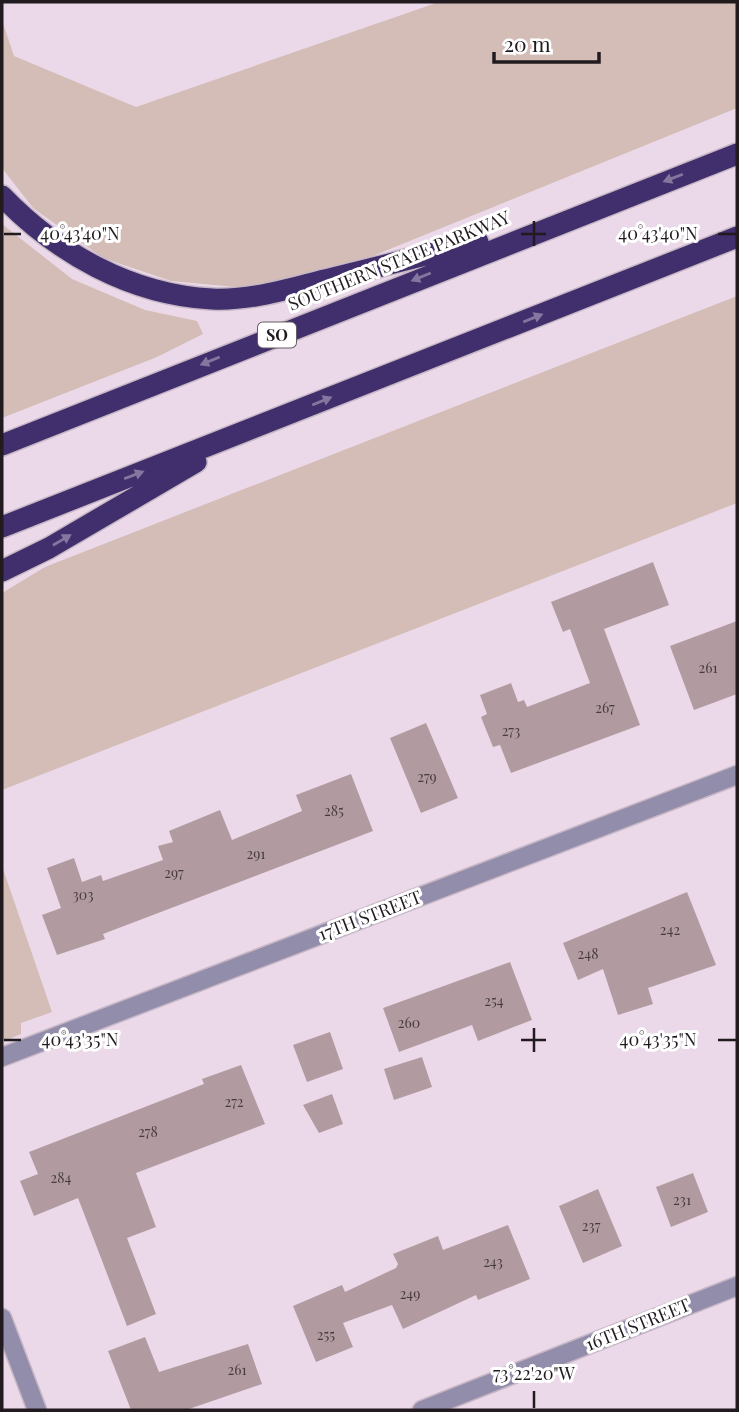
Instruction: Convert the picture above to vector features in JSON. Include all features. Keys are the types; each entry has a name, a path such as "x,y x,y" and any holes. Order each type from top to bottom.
{"highway":[{"name":"SOUTHERN STATE PARKWAY","path":"2,445 553,224 737,154"},
{"path":"2,195 50,240 89,264 149,288 215,299 281,291 553,224"},
{"path":"2,527 737,237"},
{"path":"2,571 49,548 258,426"}],"street":[{"name":"17TH STREET","path":"2,1057 735,781"},
{"name":"16TH STREET","path":"422,1410 737,1286"},
{"path":"2,1318 37,1410"}],"shaded area":[{"path":"439,2 737,2 737,108 321,277 246,288 171,281 103,258 33,208 2,168 2,20 14,56 136,107"},
{"path":"2,224 72,279 145,310 197,321 203,334 157,357 2,418"},
{"path":"737,296 737,503 2,790 2,593 45,567"},
{"path":"2,866 52,1012 21,1023 21,1034 2,1042"}],"building":[{"path":"653,562 669,605 604,629 640,725 511,773 500,745 493,747 481,717 487,714 480,695 511,683 518,702 524,700 527,707 590,683 570,629 563,632 551,602"},
{"path":"737,621 737,694 694,710 670,646"},
{"path":"426,723 458,798 421,813 390,738"},
{"path":"351,774 373,831 103,934 105,939 57,955 42,915 61,908 47,868 74,858 82,882 101,875 103,881 163,860 158,846 173,842 169,831 220,810 232,840 302,811 296,795"},
{"path":"687,892 716,965 648,988 653,1004 618,1015 603,969 578,980 563,943"},
{"path":"510,962 532,1020 478,1041 472,1025 399,1052 383,1008"},
{"path":"330,1032 343,1069 307,1082 293,1045"},
{"path":"422,1057 432,1087 394,1100 384,1069"},
{"path":"241,1065 265,1124 136,1173 156,1227 127,1238 156,1314 127,1326 78,1198 34,1216 20,1181 38,1174 29,1152 204,1084 202,1079"},
{"path":"332,1094 343,1124 319,1133 303,1105"},
{"path":"693,1173 708,1212 671,1227 656,1187"},
{"path":"598,1189 622,1246 583,1263 559,1206"},
{"path":"508,1225 530,1279 478,1300 476,1295 403,1329 392,1305 343,1323 353,1347 316,1362 293,1306 342,1285 345,1292 396,1268 398,1264 393,1254 438,1236 443,1250"},
{"path":"145,1337 159,1372 248,1344 262,1384 186,1410 131,1410 108,1351"}]}
